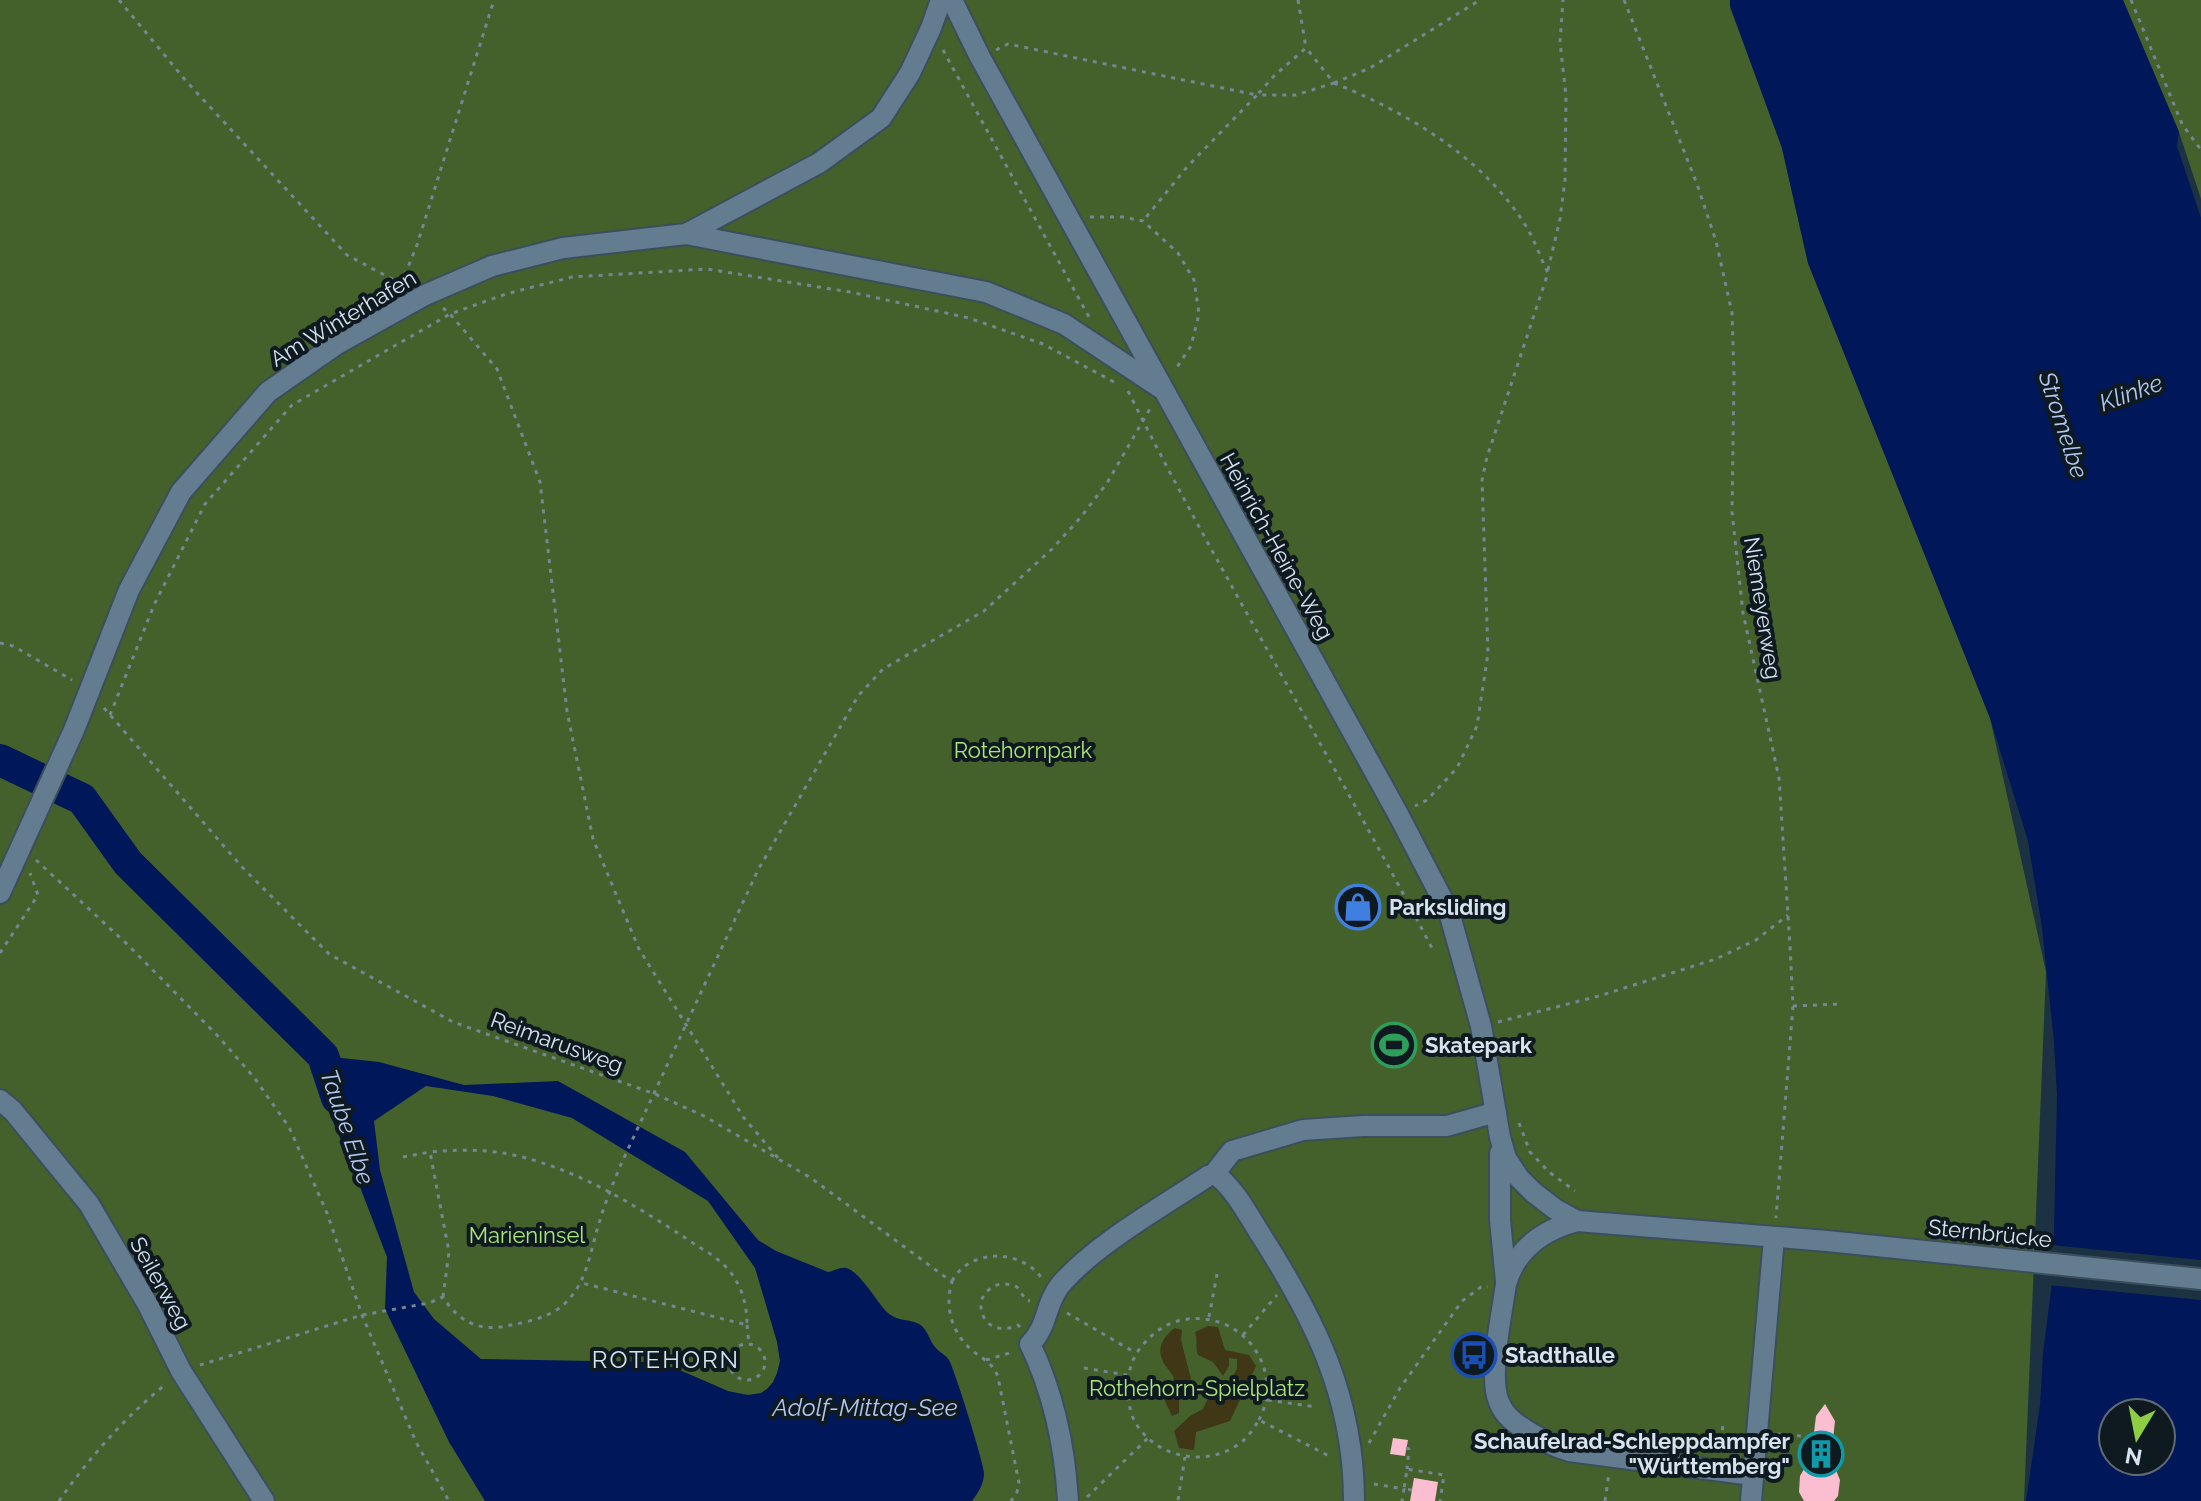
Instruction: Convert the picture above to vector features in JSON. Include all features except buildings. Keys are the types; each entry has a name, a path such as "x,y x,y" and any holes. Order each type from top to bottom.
{"street":[{"name":"Am Winterhafen","path":"686,234 819,163 881,118 910,73 941,0"},
{"name":"Heinrich-Heine-Weg","path":"952,0 980,57 1398,814 1449,912 1506,1114 1500,1137 1500,1220 1506,1284"},
{"name":"Am Winterhafen","path":"21,846 74,730 129,590 181,492 268,392 337,344 425,295 492,266 563,248 686,234 986,292 1064,324 1162,389"},
{"path":"0,893 21,846"},
{"name":"Seilerweg","path":"0,1100 13,1111 89,1204 148,1305 181,1371 264,1501"},
{"path":"1068,1501 1061,1445 1042,1369 1030,1344 1046,1322 1049,1302 1069,1275 1096,1252 1214,1174 1232,1151 1303,1130 1447,1126 1506,1114"},
{"name":"Heinrich-Heine-Weg","path":"1500,1137 1506,1158 1519,1178 1542,1200 1577,1221"},
{"path":"1214,1174 1223,1178 1290,1279 1314,1327 1336,1383 1354,1484"},
{"path":"1577,1221 1558,1226 1537,1238 1521,1253 1509,1274 1495,1388 1498,1401 1512,1422 1557,1447 1753,1475"},
{"name":"Sternbrücke","path":"1577,1221 1827,1241 2201,1279"},
{"path":"1751,1501 1774,1238"}],"path":[{"path":"119,0 186,81 347,255 425,295 450,314 497,369 540,482 567,711 593,839 639,949 744,1118 781,1161"},
{"path":"401,284 417,245 494,0"},
{"path":"1298,0 1306,48 1334,83 1374,99 1463,155 1496,187 1525,224 1548,273"},
{"path":"980,57 1008,44 1257,95 1296,95 1370,68 1480,0"},
{"path":"1398,814 1427,800 1457,768 1477,726 1488,653 1482,480 1548,273 1560,219 1565,180 1566,96 1560,42 1563,0"},
{"name":"Niemeyerweg","path":"1624,0 1702,198 1724,272 1732,313 1732,512 1746,626 1779,778 1793,1006 1774,1238"},
{"path":"2131,0 2182,124 2201,150"},
{"path":"931,28 1094,325"},
{"path":"1143,221 1187,167 1275,75 1306,48"},
{"path":"430,1152 449,1252 443,1297 458,1317 487,1328 500,1327 555,1311 569,1300 582,1283 622,1162 758,870 858,696 883,669 984,611 1052,549 1107,483 1191,346 1199,314 1194,280 1178,253 1143,221 1123,217 1071,220"},
{"path":"110,715 154,605 205,504 292,405 450,314 506,294 572,277 707,269 850,292 969,318 1043,344 1127,389 1433,950"},
{"name":"Reimarusweg","path":"0,643 13,646 90,690 242,867 329,954 453,1022 655,1094 704,1116 811,1178 952,1282"},
{"path":"0,953 38,895 21,846"},
{"path":"21,846 128,945 216,1034 253,1076 289,1127 327,1213 362,1315 416,1442 449,1501"},
{"path":"1497,1022 1599,996 1716,959 1756,940 1788,915"},
{"path":"1793,1006 1840,1004"},
{"path":"1506,1114 1530,1152 1549,1172 1575,1191"},
{"path":"403,1157 430,1152 481,1150 519,1156 547,1164 610,1192 721,1262 739,1285 745,1301 749,1344"},
{"path":"1011,1501 1019,1483 998,1377 993,1366 962,1341 954,1326 948,1297 956,1275 970,1264 991,1256 1012,1257 1027,1263 1037,1270 1047,1289 1049,1302 1136,1353"},
{"path":"1209,1319 1217,1274"},
{"path":"1243,1335 1290,1279"},
{"path":"582,1283 747,1325"},
{"path":"1018,1325 1002,1330 991,1326 983,1316 981,1301 990,1287 1002,1283 1017,1287 1026,1300"},
{"path":"1354,1484 1400,1388 1462,1301 1481,1287"},
{"path":"59,1501 88,1462 136,1410 181,1371 362,1315 429,1303 443,1297"},
{"path":"1186,1319 1209,1319 1226,1324 1243,1335 1257,1351 1266,1374 1267,1399 1259,1420 1245,1439 1228,1450 1207,1457 1185,1457 1165,1450 1148,1438 1134,1420 1128,1399 1128,1375 1136,1353 1149,1337 1166,1325 1186,1319"},
{"path":"749,1344 759,1348 764,1354 765,1363 759,1376 748,1380 734,1376 728,1362 733,1350 739,1345 749,1344"},
{"path":"986,1360 1004,1355"},
{"path":"1084,1368 1128,1375"},
{"path":"1267,1399 1316,1407"},
{"path":"1259,1420 1354,1484 1412,1490"},
{"path":"1720,1471 1723,1422"},
{"path":"1777,1434 1812,1437"},
{"path":"1083,1501 1148,1438"},
{"path":"1402,1501 1409,1449 1406,1448"},
{"path":"1178,1500 1185,1457"},
{"path":"1605,1501 1612,1457"},
{"path":"1407,1469 1444,1475 1440,1501"}],"green space":[{"name":"Rotehornpark","path":"0,0 1730,0 1782,148 1808,263 1990,718 2046,972 2024,1501 0,1501"},
{"path":"2123,0 2201,0 2201,199 2179,132"}],"sand":[{"path":"1208,1326 1218,1327 1225,1350 1249,1355 1256,1366 1230,1421 1196,1432 1194,1450 1179,1448 1174,1431 1203,1409 1211,1394 1227,1385 1237,1369 1237,1359 1229,1358 1229,1366 1223,1376 1213,1362 1198,1355 1195,1332"},
{"path":"1175,1328 1182,1330 1181,1340 1191,1379 1179,1401 1179,1413 1172,1416 1164,1399 1174,1378 1163,1362 1161,1345"}],"water":[{"path":"1730,0 2123,0 2179,132 2177,146 2201,218 2201,1501 2026,1501 2040,1405 2053,1275 2057,1096 2042,928 2028,841 1990,718 1808,263 1782,148"},
{"name":"Adolf-Mittag-See","path":"323,1056 379,1062 464,1085 558,1081 685,1152 758,1240 776,1251 828,1272 844,1268 851,1270 888,1313 924,1328 935,1347 949,1360 962,1397 984,1473 978,1492 972,1501 485,1501 449,1442 385,1309 387,1257 321,1094","holes":["426,1086 493,1096 572,1118 708,1201 755,1268 780,1361 773,1382 767,1389 748,1395 728,1391 675,1368 649,1362 481,1359 434,1319 414,1292 380,1170 374,1121"]}],"pier":[{"path":"2051,1245 2201,1260 2201,1300 2048,1285"}],"waterway":[{"name":"Taube Elbe","path":"0,760 82,799 128,863 323,1056 337,1098"}],"place":[{"name":"Parksliding","path":"1358,907"},
{"name":"Skatepark","path":"1394,1045"},
{"name":"Stadthalle","path":"1474,1355"},
{"name":"Schaufelrad-Schleppdampfer \"Württemberg\"","path":"1821,1454"}],"district":[{"name":"ROTEHORN","path":"666,1360"}],"water label":[{"name":"Klinke","path":"2131,393"},
{"name":"Stromelbe","path":"2063,425"}],"park label":[{"name":"Marieninsel","path":"527,1235"},
{"name":"Rothehorn-Spielplatz","path":"1197,1388"}]}
